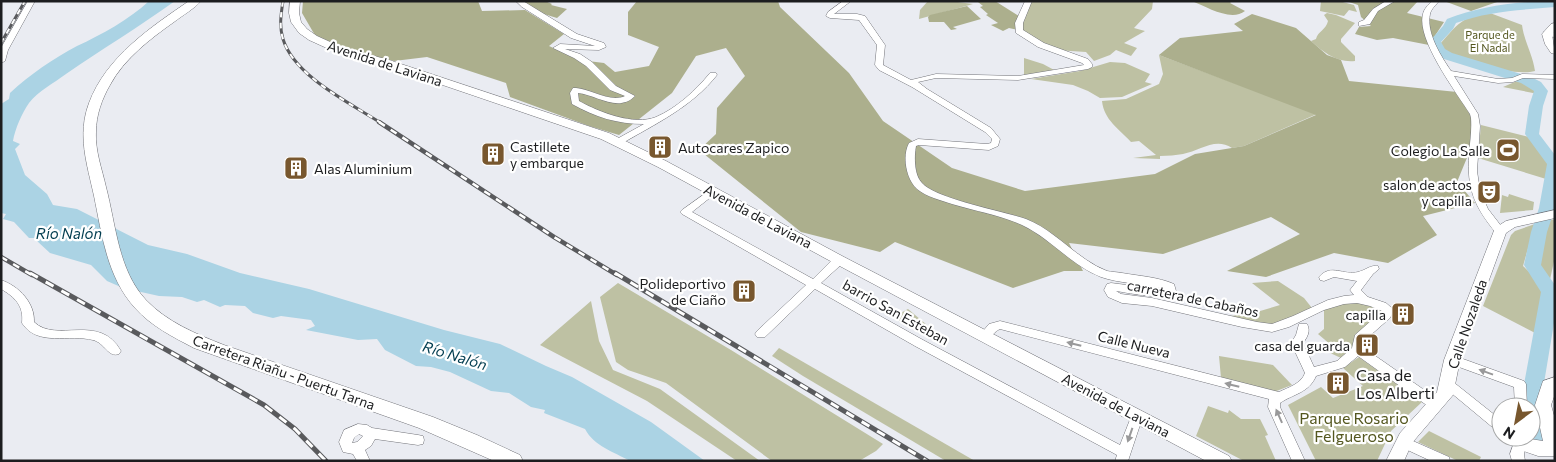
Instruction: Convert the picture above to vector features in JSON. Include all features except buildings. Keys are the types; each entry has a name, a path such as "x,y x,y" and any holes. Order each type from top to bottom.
{"main road":[{"path":"164,24 191,1"},
{"name":"Carretera Riañu - Puertu Tarna","path":"197,1 164,24 114,71 102,90 90,123 92,160 100,194 118,269 130,290 148,312 160,322 205,345 425,422 481,444 514,461"}],"street":[{"path":"1,61 4,50 32,1"},
{"name":"Avenida de Laviana","path":"295,1 294,13 296,22 303,31 325,44 586,129 618,142 1223,461"},
{"path":"520,1 524,6 562,29 601,45 602,47 599,48 560,46 557,48 583,60 613,88 631,96 624,101 611,101 576,90 574,93 575,102 595,114 626,122 656,120"},
{"path":"848,1 830,13 830,16 862,18 881,45 880,65 882,68 915,85 914,81 927,76 1018,78 1088,67 1085,61 1041,45 1019,31 1019,23 1029,1"},
{"path":"1362,24 1367,22 1375,10 1392,1"},
{"path":"1436,1 1427,10 1427,29 1432,44 1474,114 1477,123 1472,173 1474,192 1483,212 1500,231 1511,224 1553,215"},
{"path":"1553,31 1550,44 1555,51"},
{"path":"1449,73 1491,80 1512,80 1522,76 1555,77"},
{"path":"618,142 692,98 705,86 713,75"},
{"name":"carretera de Cabaños","path":"915,85 988,130 996,139 995,144 981,148 918,142 912,145 910,157 912,176 915,182 934,194 1024,222 1104,274 1117,278 1163,284 1170,286 1172,291 1150,292 1111,287 1109,290 1114,296 1122,298 1151,302 1193,313 1272,328 1282,326 1333,300 1357,298 1384,306 1388,310 1386,315 1359,338 1358,350"},
{"name":"barrio San Esteban","path":"713,191 687,210 685,212 687,215 1123,457"},
{"name":"Calle Nozaleda","path":"1395,461 1404,442 1444,395 1452,360 1500,231"},
{"path":"761,334 839,260"},
{"path":"1324,277 1333,273 1358,277 1374,269 1362,280 1355,290 1364,300"},
{"path":"1,284 19,296 29,312 28,323 33,329 46,333 82,333 96,336 107,341 115,351"},
{"name":"Calle Nueva","path":"986,336 993,327 1000,325 1279,397"},
{"path":"1299,461 1274,407 1274,401 1310,381 1312,373 1298,343 1302,336 1303,327"},
{"path":"1312,373 1341,364 1358,350 1436,405"},
{"path":"1452,360 1520,384 1521,397"},
{"path":"1536,447 1553,451 1543,405 1548,386 1555,383"},
{"path":"1448,384 1491,419"},
{"path":"1123,457 1137,416"},
{"path":"364,461 364,442 384,434 418,440"},
{"path":"1404,442 1444,461"},
{"path":"1518,447 1519,461"}],"green space":[{"path":"303,1 478,1 482,11 525,10 564,34 549,46 580,60 604,63 615,72 649,66 659,47 628,35 628,12 637,1 778,1 780,7 849,73 883,121 952,168 1025,191 1155,174 1195,154 1244,146 1316,115 1159,55 1180,38 1243,31 1234,24 1252,14 1296,28 1327,55 1341,60 1349,81 1457,92 1472,118 1471,148 1457,182 1475,203 1423,216 1437,235 1388,263 1334,253 1266,277 1227,271 1300,234 1271,217 1163,254 1069,243 1083,271 1064,271 1013,288 895,242 880,252 801,232 699,150 716,134 717,108 745,76 726,48 696,56 672,93 619,135 510,97 506,83 427,57 394,61 353,51 316,37 302,13"},
{"path":"523,1 545,1 551,5 567,9 557,18 534,11"},
{"path":"928,1 973,4 919,19 920,10"},
{"path":"995,1 1019,16 1018,30 1009,28 1003,31 991,25 998,23 986,15 988,14 980,7 983,6 978,2"},
{"path":"1032,1 1153,1 1152,9 1134,28 1145,31 1124,43 1137,48 1131,56 1116,50 1110,55 1094,61 1086,52 1055,50 1023,34 1022,24"},
{"path":"1192,1 1232,1 1230,3 1245,11 1233,15 1226,14"},
{"path":"1321,1 1339,1 1354,5 1357,12 1349,10 1344,16 1320,11"},
{"path":"1346,1 1418,1 1407,13 1444,22 1429,45 1393,38 1377,40 1355,34 1359,27 1371,26 1361,17 1358,5"},
{"path":"1444,1 1500,1 1471,11"},
{"path":"967,6 981,19 953,27 957,29 951,30 944,22 929,22 928,17 930,15"},
{"path":"1327,13 1355,23 1341,39 1341,42 1355,56 1355,61 1342,60 1325,53 1311,41 1316,39 1327,24 1328,21 1324,15"},
{"name":"Parque de El Nadal","path":"1490,13 1522,25 1535,71 1514,72 1501,70 1461,58 1442,49 1440,44 1461,22"},
{"path":"1159,55 1317,114 1244,146 1232,148 1226,145 1214,144 1183,154 1160,156 1160,159 1133,158 1156,155 1139,141 1131,142 1117,128 1106,114 1102,101 1126,99 1159,84 1163,74"},
{"path":"1024,58 1043,64 1056,71 1024,76"},
{"path":"1110,62 1125,63 1150,74 1145,82 1152,84 1122,97 1100,98 1073,85 1031,79 1080,71"},
{"path":"1524,78 1540,82 1539,87 1534,87 1538,94 1503,87"},
{"name":"Colegio La Salle","path":"1481,125 1529,137 1548,162 1546,179 1478,158"},
{"path":"1509,194 1534,202 1533,210 1500,213 1502,195 1508,197"},
{"path":"1555,219 1555,257 1549,284 1533,267 1542,222"},
{"path":"1535,224 1523,266 1543,285 1547,293 1539,335 1483,306 1511,235 1515,231"},
{"path":"1278,281 1304,298 1312,308 1281,324 1269,326 1229,316 1250,314 1280,305 1252,283"},
{"path":"618,283 883,444 876,451 859,461 772,461 666,383 628,370 616,362 600,297"},
{"path":"591,301 599,341 613,370 660,389 760,461 737,461 647,401 540,345"},
{"path":"1357,301 1381,308 1382,312 1356,345 1341,358 1328,352 1331,345 1318,334 1324,329 1324,310 1332,306"},
{"path":"908,309 934,331 926,335 919,329 916,331 904,321 901,322 895,316"},
{"path":"779,348 975,461 946,461 772,356"},
{"path":"1219,356 1273,365 1292,385 1274,392 1221,378"},
{"name":"Parque Rosario Felgueroso","path":"1359,357 1422,402 1391,431 1377,461 1316,461 1288,405 1321,387 1333,398 1363,386 1343,368"},
{"path":"1208,406 1228,413 1229,410 1241,419 1260,419 1268,435 1265,436 1276,461 1244,461 1196,436"},
{"path":"1429,431 1481,457 1479,461 1458,461 1418,442"}],"water":[{"name":"Río Nalón","path":"149,1 175,1 41,91 29,103 21,116 13,141 20,144 15,149 25,175 47,194 53,205 77,209 148,245 187,254 240,273 309,289 444,330 500,344 572,377 651,422 705,461 630,461 599,444 585,429 544,413 545,410 531,407 509,393 491,391 450,372 431,367 416,366 385,350 377,339 358,340 306,330 315,326 311,320 281,316 273,318 253,313 245,306 225,305 220,307 204,300 197,302 182,297 159,296 123,288 107,281 91,265 50,253 37,241 40,238 29,238 14,222 3,219 6,214 1,213 1,104 9,99 10,93 17,86 42,67 115,26"}],"waterway":[{"path":"1532,397 1550,292 1532,265 1539,232 1547,208 1554,164 1532,134 1536,106 1541,91 1536,85 1526,80 1448,56 1440,51 1435,42 1449,27 1451,21 1464,16 1502,8 1555,4"}],"railway":[{"path":"1,43 25,1"},
{"path":"283,1 281,20 283,39 289,52 299,65 324,87 381,123"},
{"path":"379,122 554,237 617,275"},
{"path":"1,257 32,275"},
{"path":"30,273 264,405 295,429 326,461"},
{"path":"615,273 927,461"}],"place":[{"name":"Autocares Zapico","path":"660,147"},
{"name":"Colegio La Salle","path":"1508,150"},
{"name":"Castillete y embarque","path":"493,154"},
{"name":"Alas Aluminium","path":"296,168"},
{"name":"salon de actos y capilla","path":"1489,192"},
{"name":"Polideportivo de Ciaño","path":"744,291"},
{"name":"capilla","path":"1403,314"},
{"name":"casa del guarda","path":"1367,345"},
{"name":"Casa de Los Alberti","path":"1338,383"}]}
